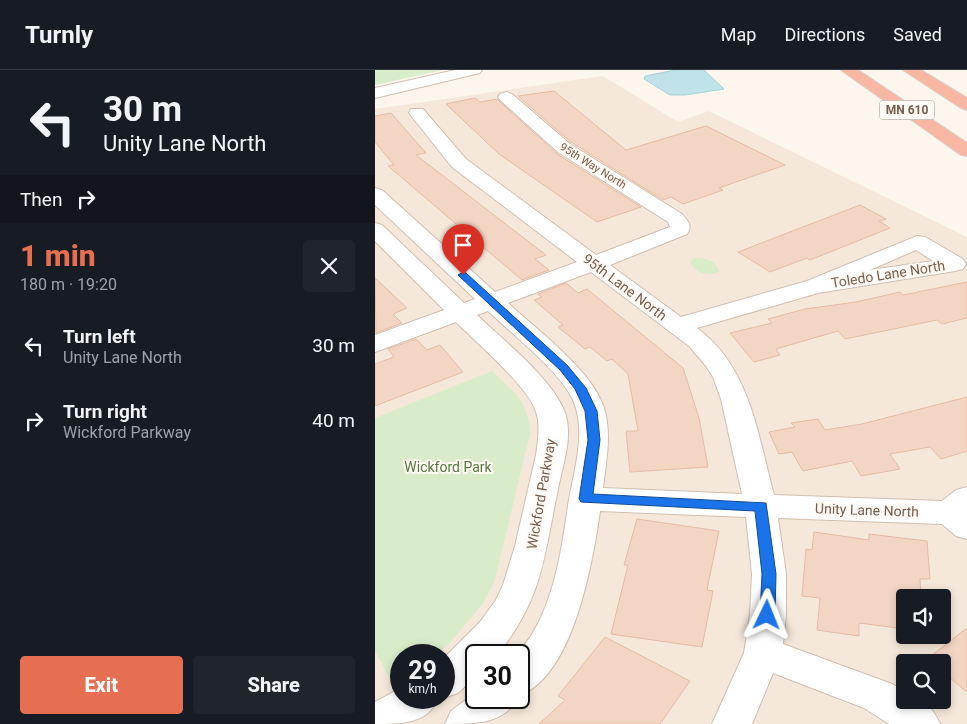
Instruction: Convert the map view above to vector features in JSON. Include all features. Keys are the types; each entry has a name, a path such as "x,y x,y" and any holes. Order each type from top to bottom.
{"highway":[{"name":"MN 610","path":"848,70 967,151"},
{"name":"MN 610","path":"910,70 967,105"}],"street":[{"path":"375,93 475,70"},
{"name":"95th Way North","path":"506,97 564,148 675,218 680,224 680,230 668,236 595,264"},
{"name":"95th Lane North","path":"417,113 459,163 698,341 726,377 735,399 761,507"},
{"path":"375,194 564,368 580,388 591,411 594,440 575,571 567,600 552,634 530,663"},
{"name":"Wickford Parkway","path":"375,229 532,383 546,401 552,420 552,444 527,569 515,598 496,630 469,661 455,672"},
{"name":"Toledo Lane North","path":"677,326 815,286 917,242 955,264 815,286"},
{"path":"375,344 595,264"},
{"name":"Unity Lane North","path":"585,499 761,507 961,512"},
{"path":"732,724 763,653 769,574 761,507"},
{"path":"763,653 878,696 895,705 920,724"},
{"path":"375,722 399,709"},
{"path":"465,724 485,709"}],"shaded area":[{"path":"603,76 678,122 709,111 967,237 967,724 375,724 375,109"}],"green space":[{"path":"375,70 443,70 375,85"},
{"path":"695,258 713,262 719,271 711,274 700,272 690,263"},
{"name":"Wickford Park","path":"492,371 519,398 527,413 530,434 494,583 483,603 449,644 390,644 390,678 375,651 375,418"}],"water":[{"path":"675,70 704,70 724,89 685,95 670,95 644,79 645,76"}],"building":[{"path":"554,91 626,150 706,126 785,165 719,188 723,190 683,204 671,197 663,200 571,142 518,96"},
{"path":"475,98 480,102 497,99 557,154 641,207 597,222 499,154 446,104"},
{"path":"391,113 426,153 416,155 546,255 535,259 549,270 522,280 388,166 394,165 375,142 375,116"},
{"path":"860,205 886,219 879,221 890,228 810,260 807,258 770,272 738,252"},
{"path":"375,278 407,308 393,314 402,323 376,333"},
{"path":"967,282 967,318 942,324 937,320 845,339 838,331 776,349 780,355 754,362 730,333 772,323 768,319 805,309 856,302 900,292 903,295"},
{"path":"566,283 578,293 587,289 683,368 699,418 708,467 630,472 626,431 638,431 628,374 612,359 607,361 590,347 585,349 558,327 563,325 534,300 542,297 538,294"},
{"path":"416,339 427,350 440,345 463,372 375,406 375,364 394,357 388,349"},
{"path":"967,397 967,451 941,459 930,447 890,454 900,469 861,476 852,461 803,471 792,452 779,454 769,432 795,427 791,423 818,419 825,430 862,424"},
{"path":"637,519 719,531 707,590 713,591 702,647 611,634 628,565 624,565"},
{"path":"814,532 869,540 869,534 927,541 930,579 920,579 921,589 896,589 896,628 859,623 859,636 817,630 820,598 802,596 806,549 812,550"},
{"path":"967,628 967,692 951,679 951,654 933,654 946,644 951,644 951,640"},
{"path":"605,637 690,681 660,724 539,724 565,700 558,696"}],"route":[{"path":"463,275 564,368 580,388 591,411 594,440 585,499 761,507 769,574 767,615"}]}
